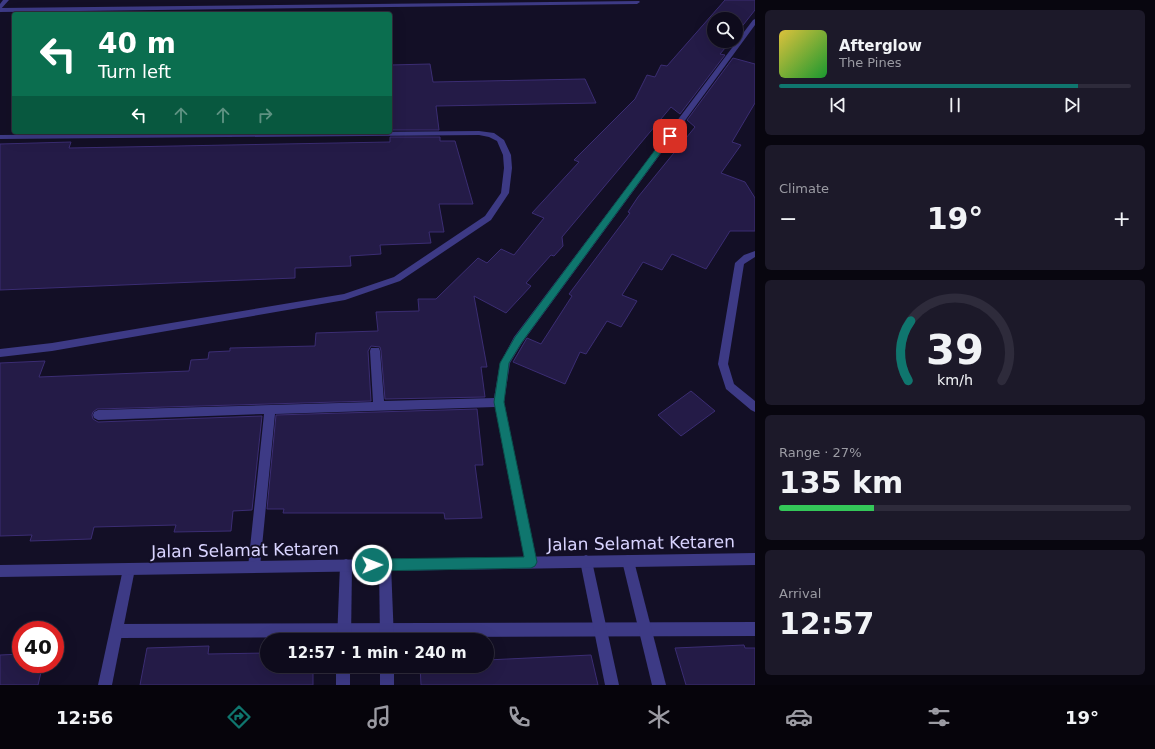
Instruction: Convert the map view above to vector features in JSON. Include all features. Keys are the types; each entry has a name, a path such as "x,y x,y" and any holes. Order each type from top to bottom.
{"street":[{"path":"0,9 6,0"},
{"path":"0,9 637,2"},
{"path":"531,562 499,402 505,363 510,350 755,21"},
{"path":"0,353 35,350 345,298 397,280 488,218 505,193 508,168 507,155 500,140 491,135 479,133 392,134"},
{"path":"0,137 359,134"},
{"path":"755,254 747,257 740,263 722,364 730,386 755,407"},
{"path":"375,351 379,406"},
{"path":"98,415 270,411 499,402"},
{"path":"254,567 270,411"},
{"name":"Jalan Selamat Ketaren","path":"0,571 755,559"},
{"path":"628,560 659,685"},
{"path":"586,561 612,685"},
{"path":"344,633 346,565"},
{"path":"385,565 386,633"},
{"path":"105,685 118,631 130,569"},
{"path":"457,633 600,629 755,629"},
{"path":"118,631 260,634"},
{"path":"343,673 343,685"},
{"path":"387,673 387,685"}],"building":[{"path":"725,0 755,0 755,10 743,25 743,12 714,12"},
{"path":"707,20 707,48 725,48 720,54 725,55 680,114 671,107 562,237 563,246 554,256 551,255 526,283 531,286 506,313 474,296 487,367 481,367 485,397 385,399 380,347 371,346 368,351 371,401 97,409 92,415 93,419 98,422 262,416 252,510 233,511 231,531 174,532 176,525 94,527 91,539 30,541 32,535 0,536 0,363 45,361 39,377 189,371 191,360 208,359 209,352 230,351 230,348 315,346 316,333 378,331 376,312 419,311 418,299 436,299 478,258 487,263 501,249 514,255 544,218 532,213 579,162 574,160 635,99 647,75 655,77 661,65 667,66"},
{"path":"733,58 755,64 755,103 732,142 741,145 721,173 745,182 755,198 755,231 730,231 706,269 672,254 662,270 643,262 622,295 637,301 621,327 607,321 586,354 580,352 565,384 513,362 527,338 541,344 572,296 569,294 630,213 628,212 638,197 695,127 687,120"},
{"path":"430,64 433,82 585,79 596,103 436,106 439,130 392,130 392,65"},
{"path":"390,137 440,137 440,141 455,141 473,204 439,204 444,232 429,232 431,243 380,245 381,254 350,256 351,266 295,268 295,278 0,290 0,144 71,142 69,148 390,142"},
{"path":"691,391 715,411 681,436 658,415"},
{"path":"477,409 483,465 475,465 482,518 445,519 444,513 283,513 284,509 267,509 276,415"},
{"path":"744,645 745,648 755,648 755,685 686,685 675,648"},
{"path":"209,646 208,654 260,653 260,673 313,673 313,685 140,685 147,648"},
{"path":"12,654 12,673 41,673 38,685 0,685 0,655"},
{"path":"591,655 598,685 421,685 420,673 494,673 494,660"}],"route":[{"path":"372,565 531,562 499,402 505,363 510,350 670,136"}]}
